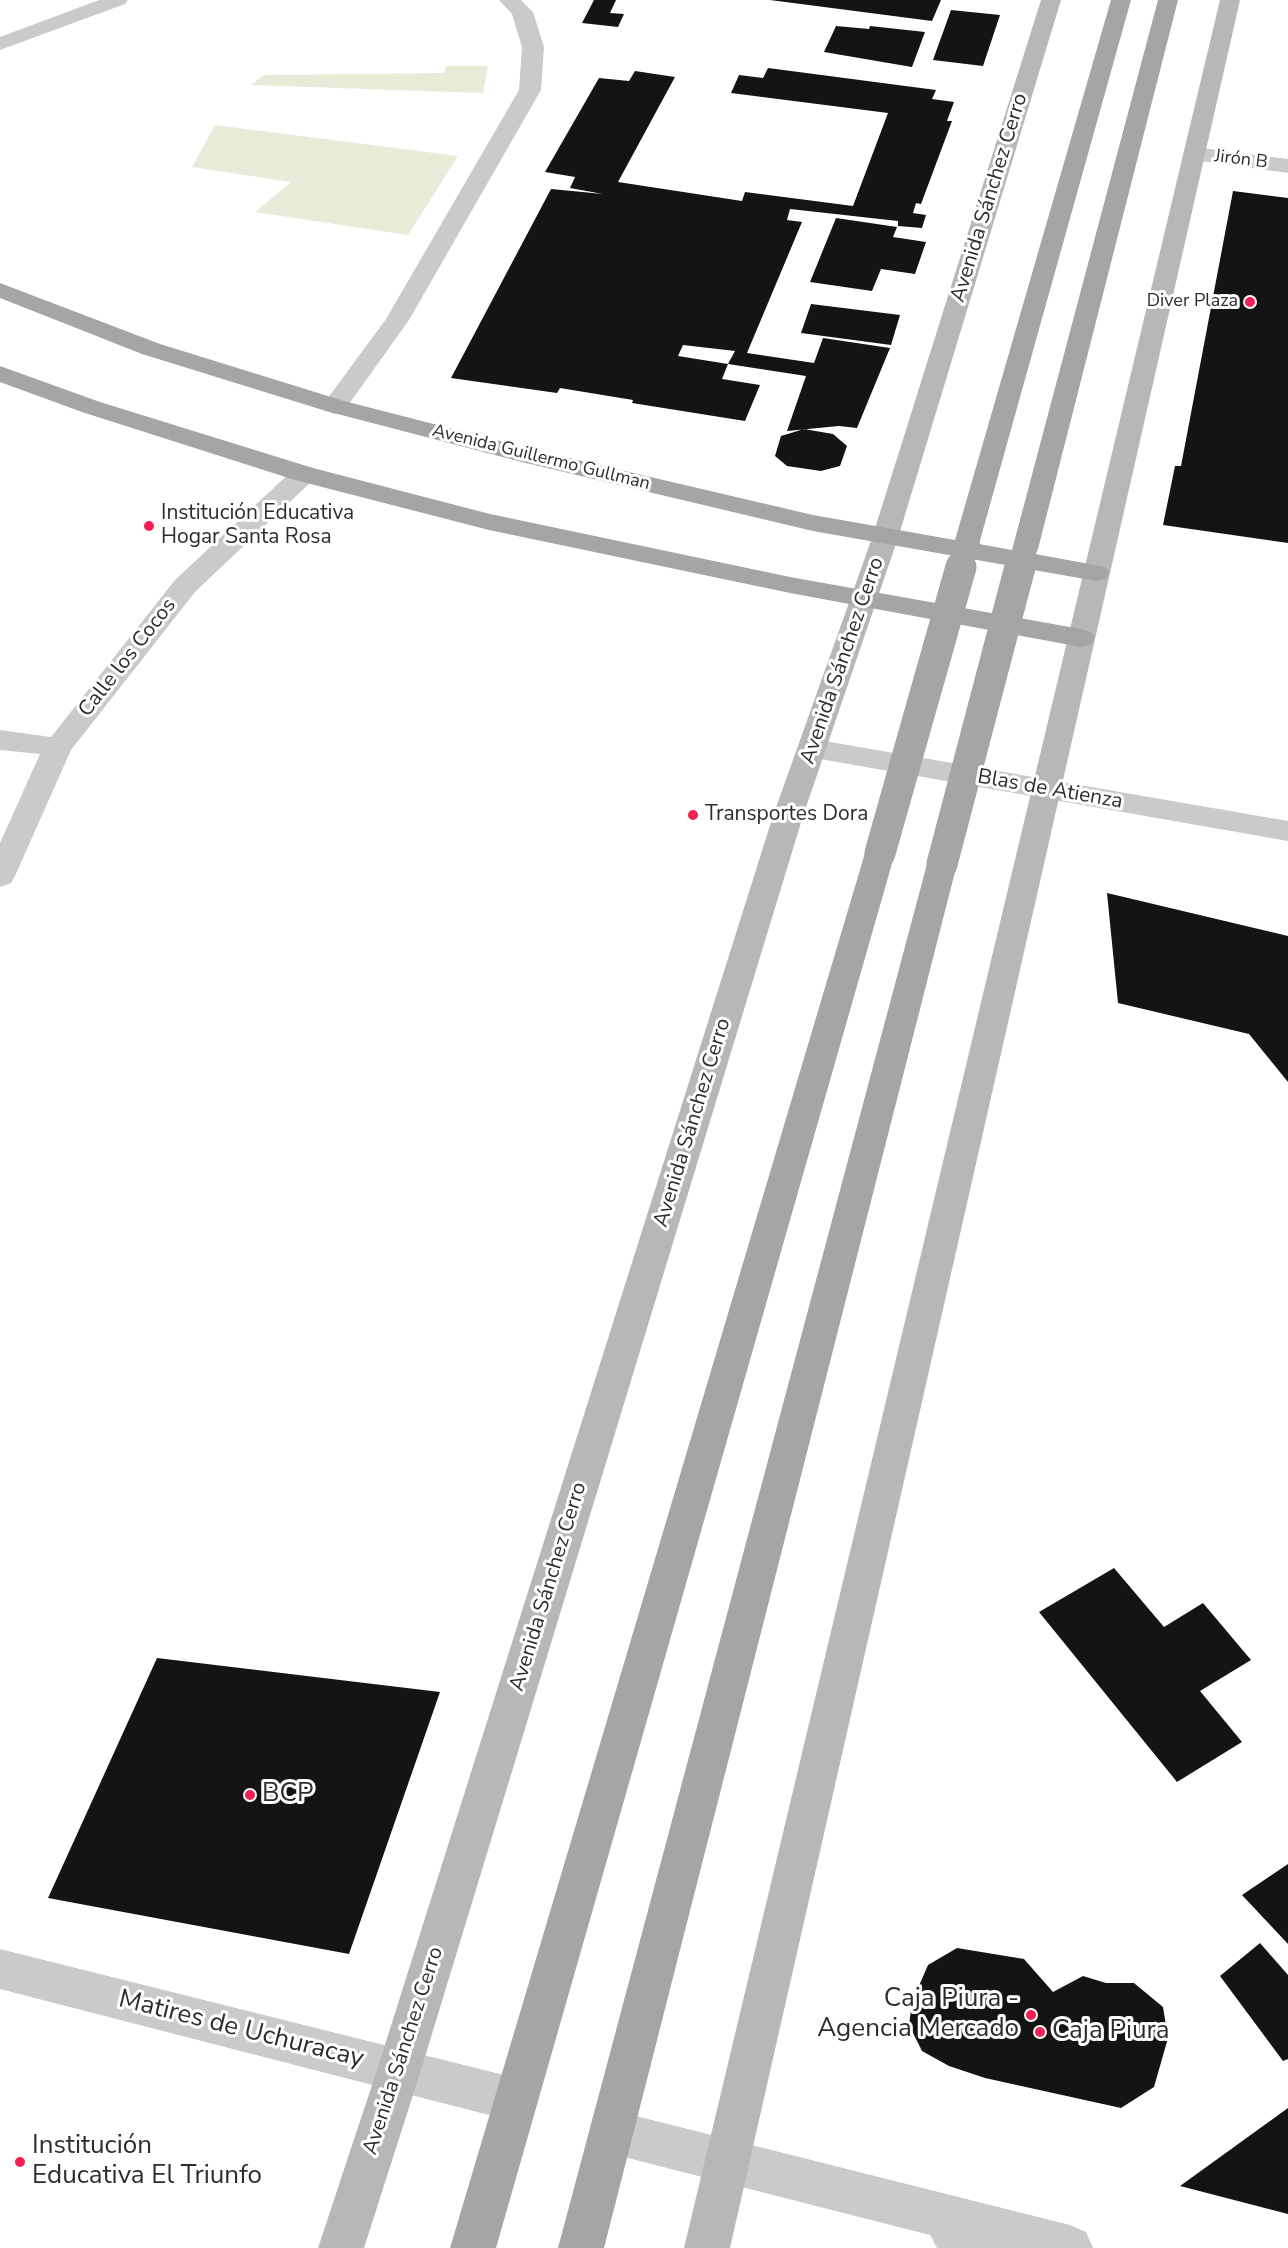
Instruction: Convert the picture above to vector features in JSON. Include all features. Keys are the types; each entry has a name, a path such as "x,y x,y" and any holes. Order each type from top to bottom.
{"main road":[{"name":"Avenida Sánchez Cerro","path":"341,2248 399,2070 785,828 885,538 1051,0"},
{"path":"473,2248 879,853 1121,0"},
{"path":"581,2248 1167,0"},
{"path":"707,2248 1230,0"},
{"name":"Avenida Guillermo Gullman","path":"0,290 152,349 335,406 531,457 885,538 1096,573"},
{"path":"0,373 91,407 304,474 489,522 790,585 1082,638"}],"street":[{"path":"0,44 118,0"},
{"path":"335,406 397,320 530,90 534,47 522,12 509,0"},
{"name":"Jirón B","path":"1194,154 1288,166"},
{"name":"Calle los Cocos","path":"0,876 58,747 185,586 304,474"},
{"path":"0,740 58,747"},
{"name":"Blas de Atienza","path":"813,749 1288,831"},
{"name":"Matires de Uchuracay","path":"0,1969 516,2100"},
{"path":"612,2132 727,2161 953,2232 1070,2248"}],"green space":[{"path":"446,66 488,66 483,93 251,85 264,75 445,73"},
{"path":"215,125 458,156 408,235 255,212 291,182 192,167"}],"building":[{"path":"594,0 616,0 610,13 624,14 618,27 582,23"},
{"path":"770,0 941,0 932,21"},
{"path":"951,10 1000,15 983,66 933,60"},
{"path":"836,26 869,29 870,26 925,32 912,67 824,52"},
{"path":"768,68 936,90 932,99 954,102 947,121 952,121 921,204 916,203 913,213 926,215 922,228 898,226 898,221 790,209 787,220 802,222 747,353 814,363 823,338 890,348 857,428 839,426 787,431 806,376 728,364 722,379 760,385 745,421 632,403 633,400 560,388 557,393 451,378 551,189 603,194 570,188 575,177 545,172 599,78 629,81 635,71 675,77 618,182 742,201 745,192 853,206 888,113 731,93 739,75 763,78","holes":["683,345 735,351 728,364 678,356"]},
{"path":"1233,191 1288,198 1288,543 1163,525 1175,466 1181,466"},
{"path":"836,218 897,227 893,237 926,242 915,274 881,269 872,291 810,282"},
{"path":"811,304 900,315 891,345 801,333"},
{"path":"804,429 833,434 847,446 840,466 821,471 787,466 775,456 781,436"},
{"path":"1107,893 1288,936 1288,1082 1249,1034 1118,1003"},
{"path":"1114,1568 1164,1627 1203,1603 1251,1660 1200,1691 1242,1742 1177,1782 1039,1612"},
{"name":"BCP","path":"157,1658 440,1692 349,1954 48,1898"},
{"path":"1288,1864 1288,1944 1242,1895"},
{"path":"1260,1943 1288,1975 1288,2059 1283,2061 1220,1976"},
{"name":"Caja Piura","path":"957,1948 1024,1959 1053,1992 1083,1976 1106,1983 1134,1983 1163,2007 1168,2038 1154,2087 1121,2108 985,2078 949,2066 922,2051 909,2025 912,2002 928,1965"},
{"path":"1288,2108 1288,2214 1180,2186"}],"place":[{"name":"Diver Plaza","path":"1250,302"},
{"name":"Institución Educativa Hogar Santa Rosa","path":"149,526"},
{"name":"Transportes Dora","path":"693,815"},
{"name":"BCP","path":"250,1795"},
{"name":"Caja Piura - Agencia Mercado","path":"1031,2015"},
{"name":"Caja Piura","path":"1040,2032"},
{"name":"Institución Educativa El Triunfo","path":"20,2162"}]}
